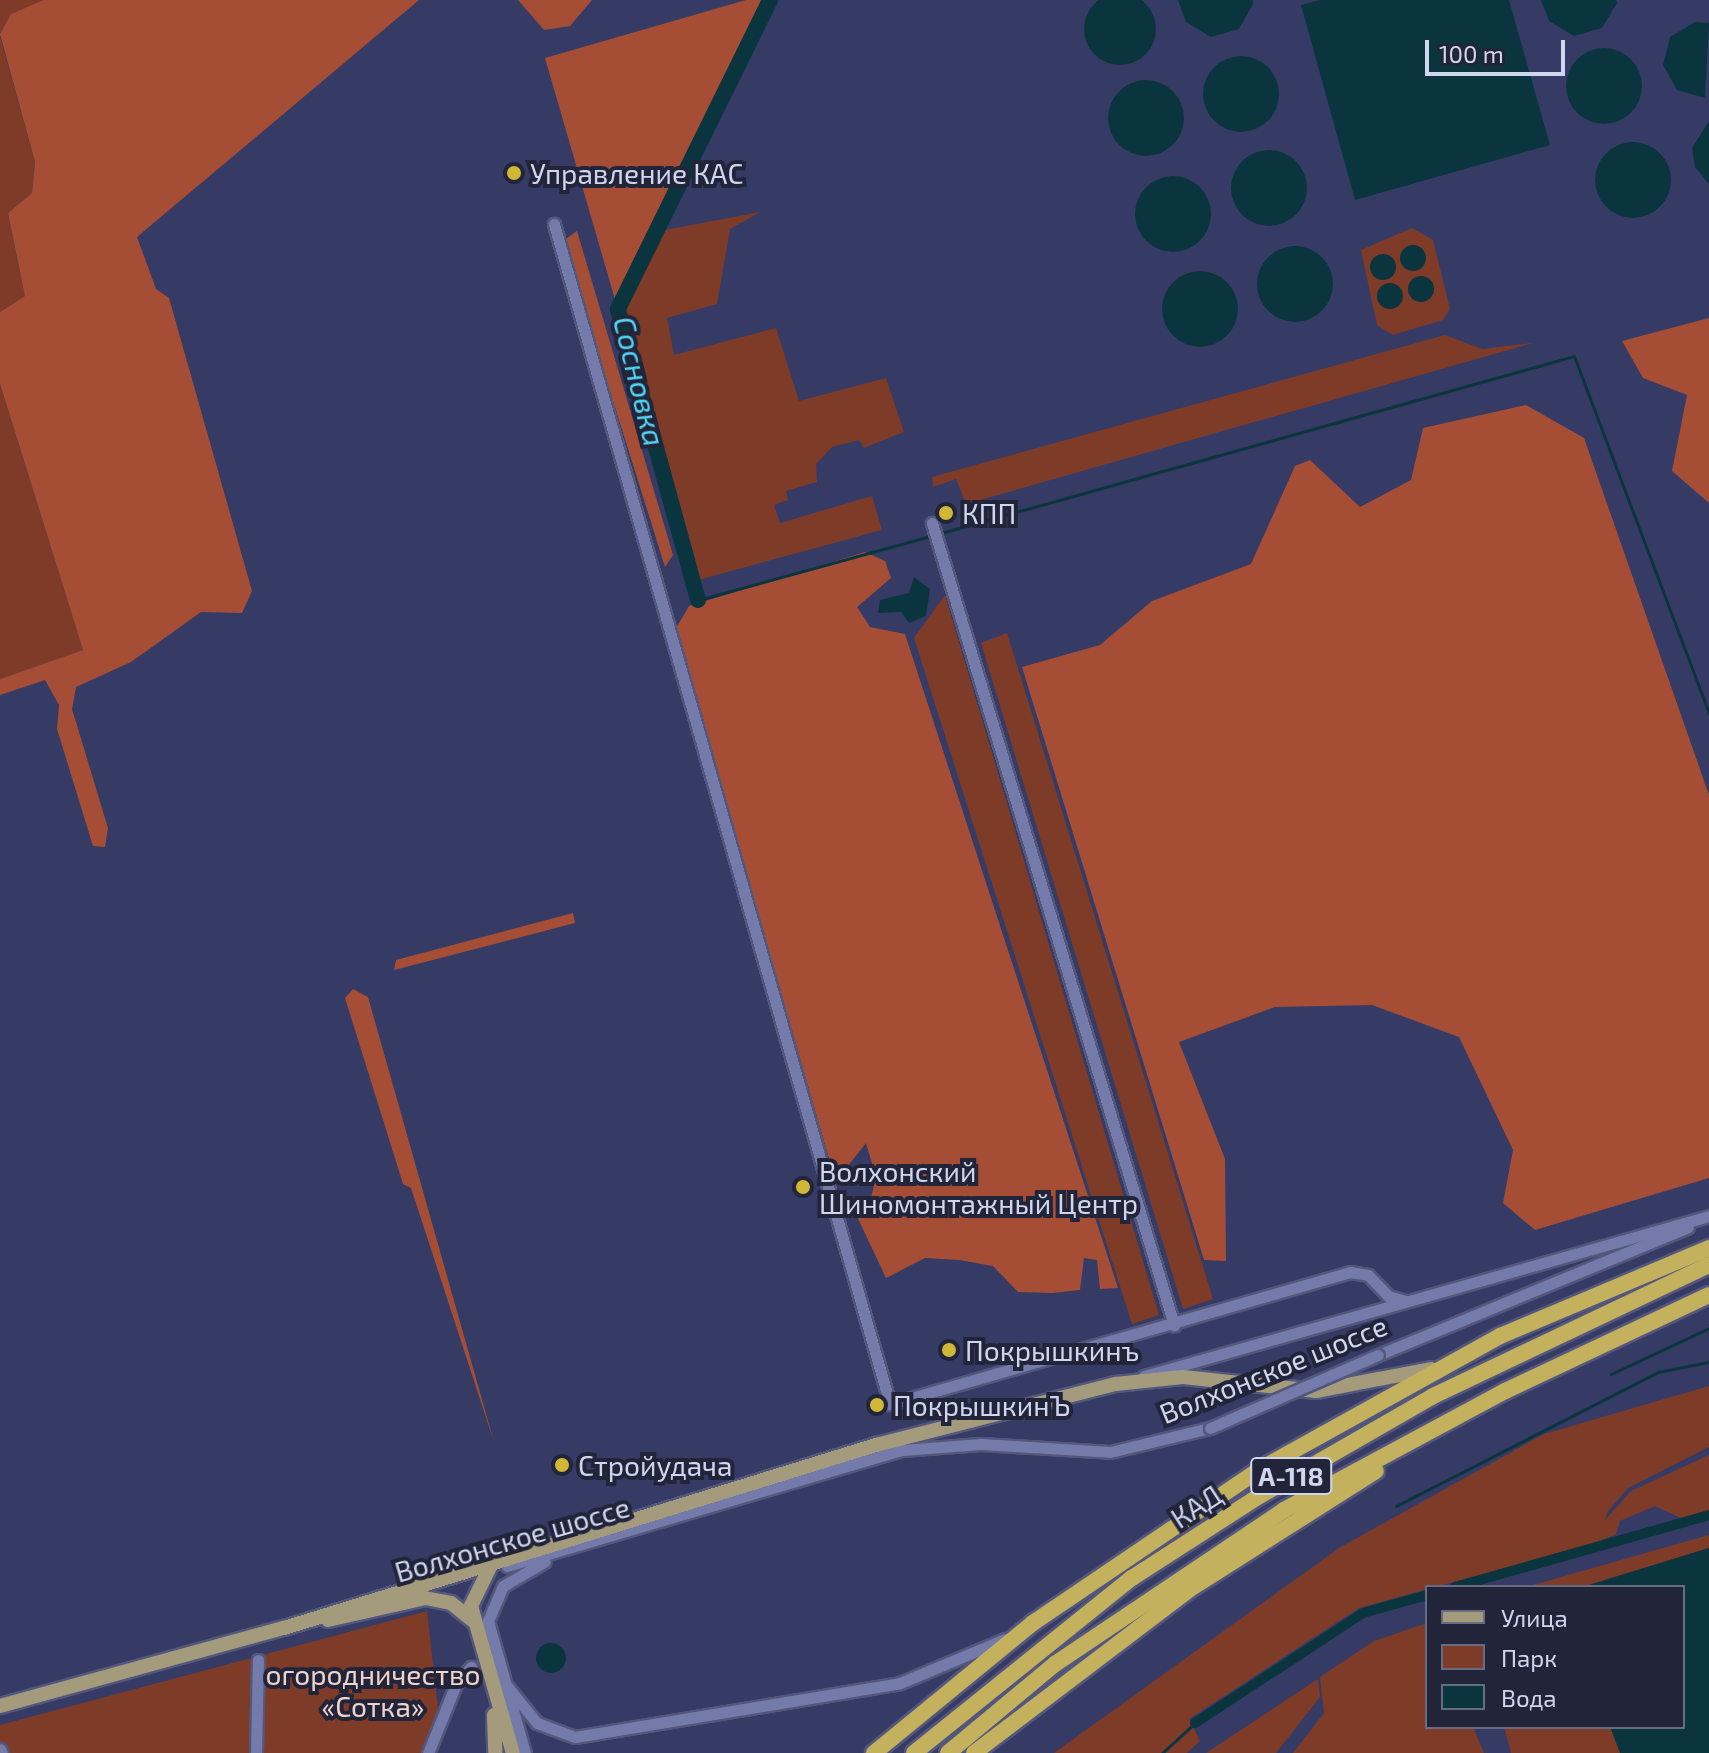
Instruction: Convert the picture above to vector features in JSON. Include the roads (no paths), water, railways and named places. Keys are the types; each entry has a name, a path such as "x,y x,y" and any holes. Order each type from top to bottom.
{"highway":[{"path":"874,1753 1033,1623 1262,1468 1443,1366 1709,1248"},
{"name":"КАД","path":"914,1753 1132,1578 1261,1495 1433,1396 1709,1265"},
{"name":"КАД","path":"948,1753 1055,1664 1284,1510 1475,1407 1709,1295"},
{"path":"974,1753 1021,1715 1256,1543 1475,1407"}],"main road":[{"path":"1116,1384 1183,1377 1316,1391 1443,1366"},
{"name":"Волхонское шоссе","path":"0,1706 284,1628 876,1445 1116,1384"},
{"path":"490,1566 473,1595 474,1621 513,1753"},
{"path":"338,1617 425,1598 451,1603 474,1621"},
{"name":"Волхонское шоссе","path":"284,1628 338,1617"},
{"path":"489,1671 495,1753"},
{"path":"984,1753 1021,1715"}],"street":[{"path":"554,224 890,1404 1350,1272 1375,1282 1405,1301"},
{"path":"932,523 1174,1325"},
{"name":"Волхонское шоссе","path":"1116,1384 1709,1218"},
{"name":"Волхонское шоссе","path":"338,1617 490,1566 595,1543 902,1450 981,1444 1110,1452 1210,1428 1709,1218"},
{"path":"1363,1314 1375,1282"},
{"path":"525,1753 488,1621 498,1593 518,1575 595,1543"},
{"path":"506,1685 537,1723 575,1737 900,1683 967,1660 1033,1623"},
{"path":"256,1753 258,1660"},
{"path":"428,1753 456,1684 471,1667"}],"water":[{"path":"1100,-1 1140,-1 1150,9 1155,22 1155,36 1150,49 1140,59 1127,64 1113,64 1100,59 1090,49 1085,36 1087,15"},
{"path":"1178,0 1253,0 1253,4 1239,29 1211,37 1186,22"},
{"path":"1320,0 1509,0 1550,145 1355,200 1301,5"},
{"path":"1541,0 1616,0 1617,3 1602,28 1574,36 1549,21"},
{"path":"1695,22 1709,23 1705,98 1677,90 1663,65 1670,37"},
{"path":"1604,48 1618,51 1631,59 1639,72 1642,86 1639,100 1631,113 1618,121 1604,124 1590,121 1577,113 1569,100 1566,86 1569,72 1577,59 1590,51"},
{"path":"1241,56 1255,59 1268,67 1276,80 1279,94 1276,108 1268,121 1255,129 1241,132 1227,129 1214,121 1206,108 1203,94 1206,80 1214,67 1227,59"},
{"path":"1146,80 1160,83 1173,91 1181,104 1184,118 1181,132 1173,145 1160,153 1146,156 1132,153 1119,145 1111,132 1108,118 1111,104 1119,91 1132,83"},
{"path":"1709,121 1709,184 1695,167 1692,148"},
{"path":"1633,142 1647,145 1660,153 1668,166 1671,180 1668,194 1660,207 1647,215 1633,218 1619,215 1606,207 1598,194 1595,180 1598,166 1606,153 1619,145"},
{"path":"1269,150 1283,153 1296,161 1304,174 1307,188 1304,202 1296,215 1283,223 1269,226 1255,223 1242,215 1234,202 1231,188 1234,174 1242,161 1255,153"},
{"path":"1173,176 1187,179 1200,187 1208,200 1211,214 1208,228 1200,241 1187,249 1173,252 1159,249 1146,241 1138,228 1135,214 1138,200 1146,187 1159,179"},
{"path":"1413,245 1422,249 1426,258 1422,267 1413,271 1404,267 1400,258 1404,249"},
{"path":"1295,246 1309,249 1322,257 1330,270 1333,284 1330,298 1322,311 1309,319 1295,322 1281,319 1268,311 1260,298 1257,284 1260,270 1268,257 1281,249"},
{"path":"1383,254 1392,258 1396,267 1392,276 1383,280 1374,276 1370,267 1374,258"},
{"path":"1200,271 1214,274 1227,282 1235,295 1238,309 1235,323 1227,336 1214,344 1200,347 1186,344 1173,336 1165,323 1162,309 1165,295 1173,282 1186,274"},
{"path":"1421,276 1430,280 1434,289 1430,298 1421,302 1412,298 1408,289 1412,280"},
{"path":"1390,283 1399,287 1403,296 1399,305 1390,309 1381,305 1377,296 1381,287"},
{"path":"914,577 930,589 926,616 909,623 901,612 878,613 880,600 909,593"},
{"path":"1709,1548 1709,1753 1620,1753 1611,1729 1685,1729 1685,1585 1589,1585"},
{"path":"551,1643 562,1647 566,1658 562,1669 551,1673 540,1669 536,1658 540,1647"}],"waterway":[{"name":"Сосновка","path":"698,600 618,309 770,0"},
{"path":"941,533 1574,356 1709,714"},
{"path":"698,600 930,536"},
{"path":"1611,1374 1709,1328"},
{"path":"1396,1506 1658,1372 1709,1362"},
{"path":"1462,1585 1709,1515"},
{"path":"1195,1723 1363,1613 1425,1596"},
{"path":"1162,1753 1195,1723"}],"place":[{"name":"Управление КАС","path":"514,173"},
{"name":"КПП","path":"946,513"},
{"name":"Волхонский Шиномонтажный Центр","path":"803,1187"},
{"name":"Покрышкинъ","path":"949,1350"},
{"name":"ПокрышкинЪ","path":"877,1405"},
{"name":"Стройудача","path":"562,1465"}],"park label":[{"name":"огородничество «Сотка»","path":"373,1690"}]}
